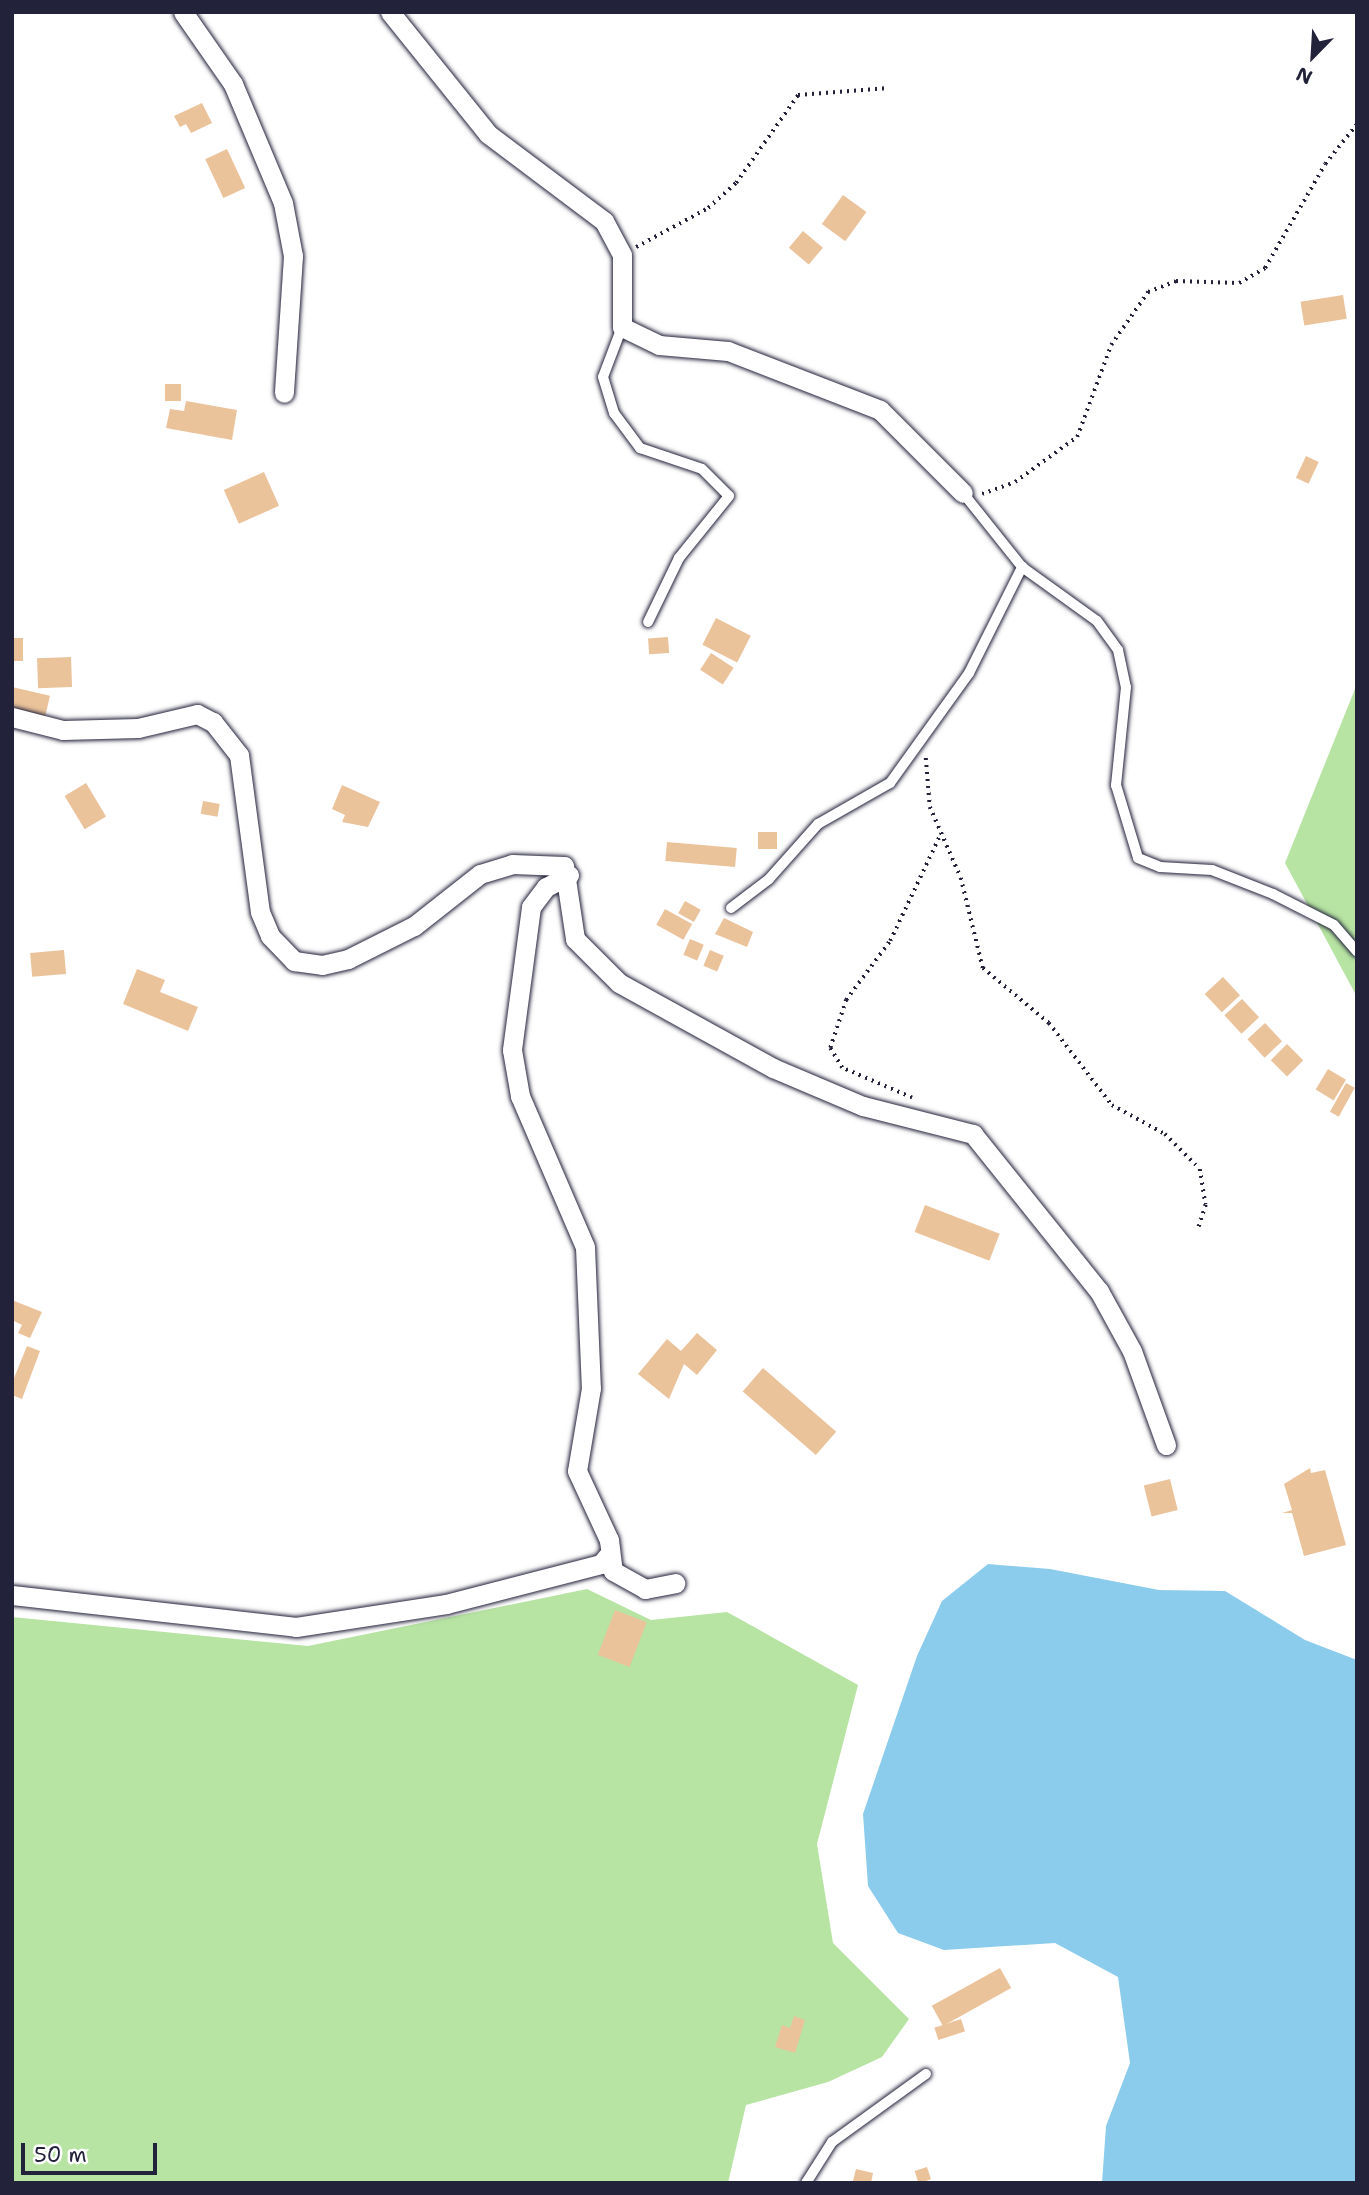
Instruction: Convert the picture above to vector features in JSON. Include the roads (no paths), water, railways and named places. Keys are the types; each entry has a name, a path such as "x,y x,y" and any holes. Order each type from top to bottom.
{"street":[{"path":"183,12 233,83 283,203 293,256 284,393"},
{"path":"390,12 488,134 593,209 622,254 622,327 659,345 728,351 880,410 963,493"},
{"path":"12,717 63,730 138,728 197,714 213,722 239,755 260,912 270,936 294,961 321,965 348,959 414,926 480,874 549,861 569,875 575,939 619,982 773,1068 863,1106 973,1133 1099,1291 1132,1351 1166,1445"},
{"path":"569,875 546,887 531,907 512,1050 520,1097 585,1247 591,1388 576,1471 609,1540 609,1554 622,1580 645,1589 675,1583"},
{"path":"12,1595 296,1627 446,1604 601,1564 609,1554"}],"lane":[{"path":"622,327 603,377 614,413 640,448 702,469 729,496 687,545 648,622"},
{"path":"963,493 1022,567 1097,621 1118,650 1126,687 1116,785 1138,858 1160,867 1212,870 1273,894 1334,925 1357,951"},
{"path":"731,908 769,879 818,824 890,783 995,631 1022,567"},
{"path":"806,2183 810,2169 840,2134 926,2074"}],"water":[{"path":"988,1564 1050,1569 1159,1590 1225,1591 1305,1640 1357,1660 1357,2183 1102,2183 1106,2126 1130,2063 1118,1977 1055,1943 944,1950 898,1933 868,1886 863,1814 917,1656 942,1601"}]}
